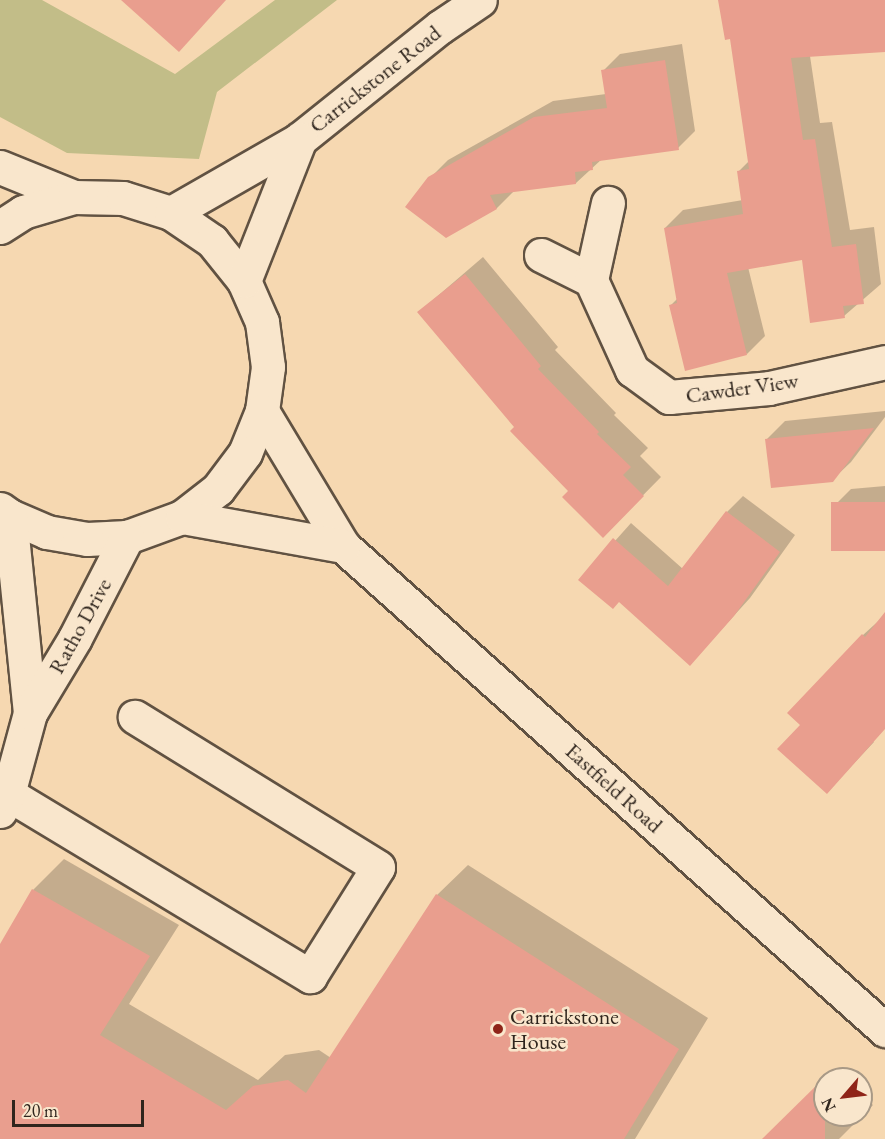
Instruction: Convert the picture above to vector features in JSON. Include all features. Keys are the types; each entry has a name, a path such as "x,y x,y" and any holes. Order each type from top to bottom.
{"street":[{"name":"Carrickstone Road","path":"171,213 300,138 440,27 480,0"},
{"name":"Carrickstone Road","path":"244,281 300,138"},
{"path":"0,167 74,197"},
{"path":"0,227 23,212 74,197 123,198 171,213 212,241 244,281 262,322 268,367 262,411 245,453 218,489 182,517 128,537 87,539 47,532 5,513"},
{"path":"541,255 591,280 608,203"},
{"name":"Cawder View","path":"591,280 632,370 669,397 769,388 885,362"},
{"name":"Eastfield Road","path":"262,411 343,546 885,1030"},
{"name":"Ratho Drive","path":"5,513 30,713"},
{"path":"182,517 343,546"},
{"name":"Ratho Drive","path":"4,802 30,713 75,638 128,537"},
{"path":"4,802 309,976 378,867 135,717"}],"shaded area":[{"path":"0,0 42,0 175,74 275,0 337,0 217,92 199,159 67,153 0,117"}],"building":[{"path":"121,0 226,0 179,52"},
{"path":"718,0 885,0 885,52 791,58 803,140 815,139 832,247 856,244 864,304 843,306 845,318 810,323 802,260 727,273 747,355 685,371 669,305 677,303 664,228 743,214 737,171 749,169 730,39 725,40"},
{"path":"665,60 679,150 592,162 593,170 575,172 576,184 490,195 497,209 446,238 405,207 428,177 534,117 607,108 601,70"},
{"path":"465,274 541,366 538,369 599,432 597,434 631,467 623,475 644,496 603,538 562,497 568,491 510,431 514,427 417,312"},
{"path":"874,428 833,482 771,488 765,439"},
{"path":"831,502 885,502 885,551 831,551"},
{"path":"726,511 780,552 734,616 690,666 619,602 613,609 578,580 613,538 668,586"},
{"path":"885,612 885,729 827,794 777,749 800,725 787,713 862,634 865,637"},
{"name":"Carrickstone House","path":"32,889 150,956 100,1035 226,1110 253,1086 288,1080 306,1093 436,894 679,1049 624,1139 0,1139 0,944"},
{"path":"813,1089 813,1127 825,1127 825,1139 762,1139"}],"place":[{"name":"Carrickstone House","path":"498,1029"}]}
